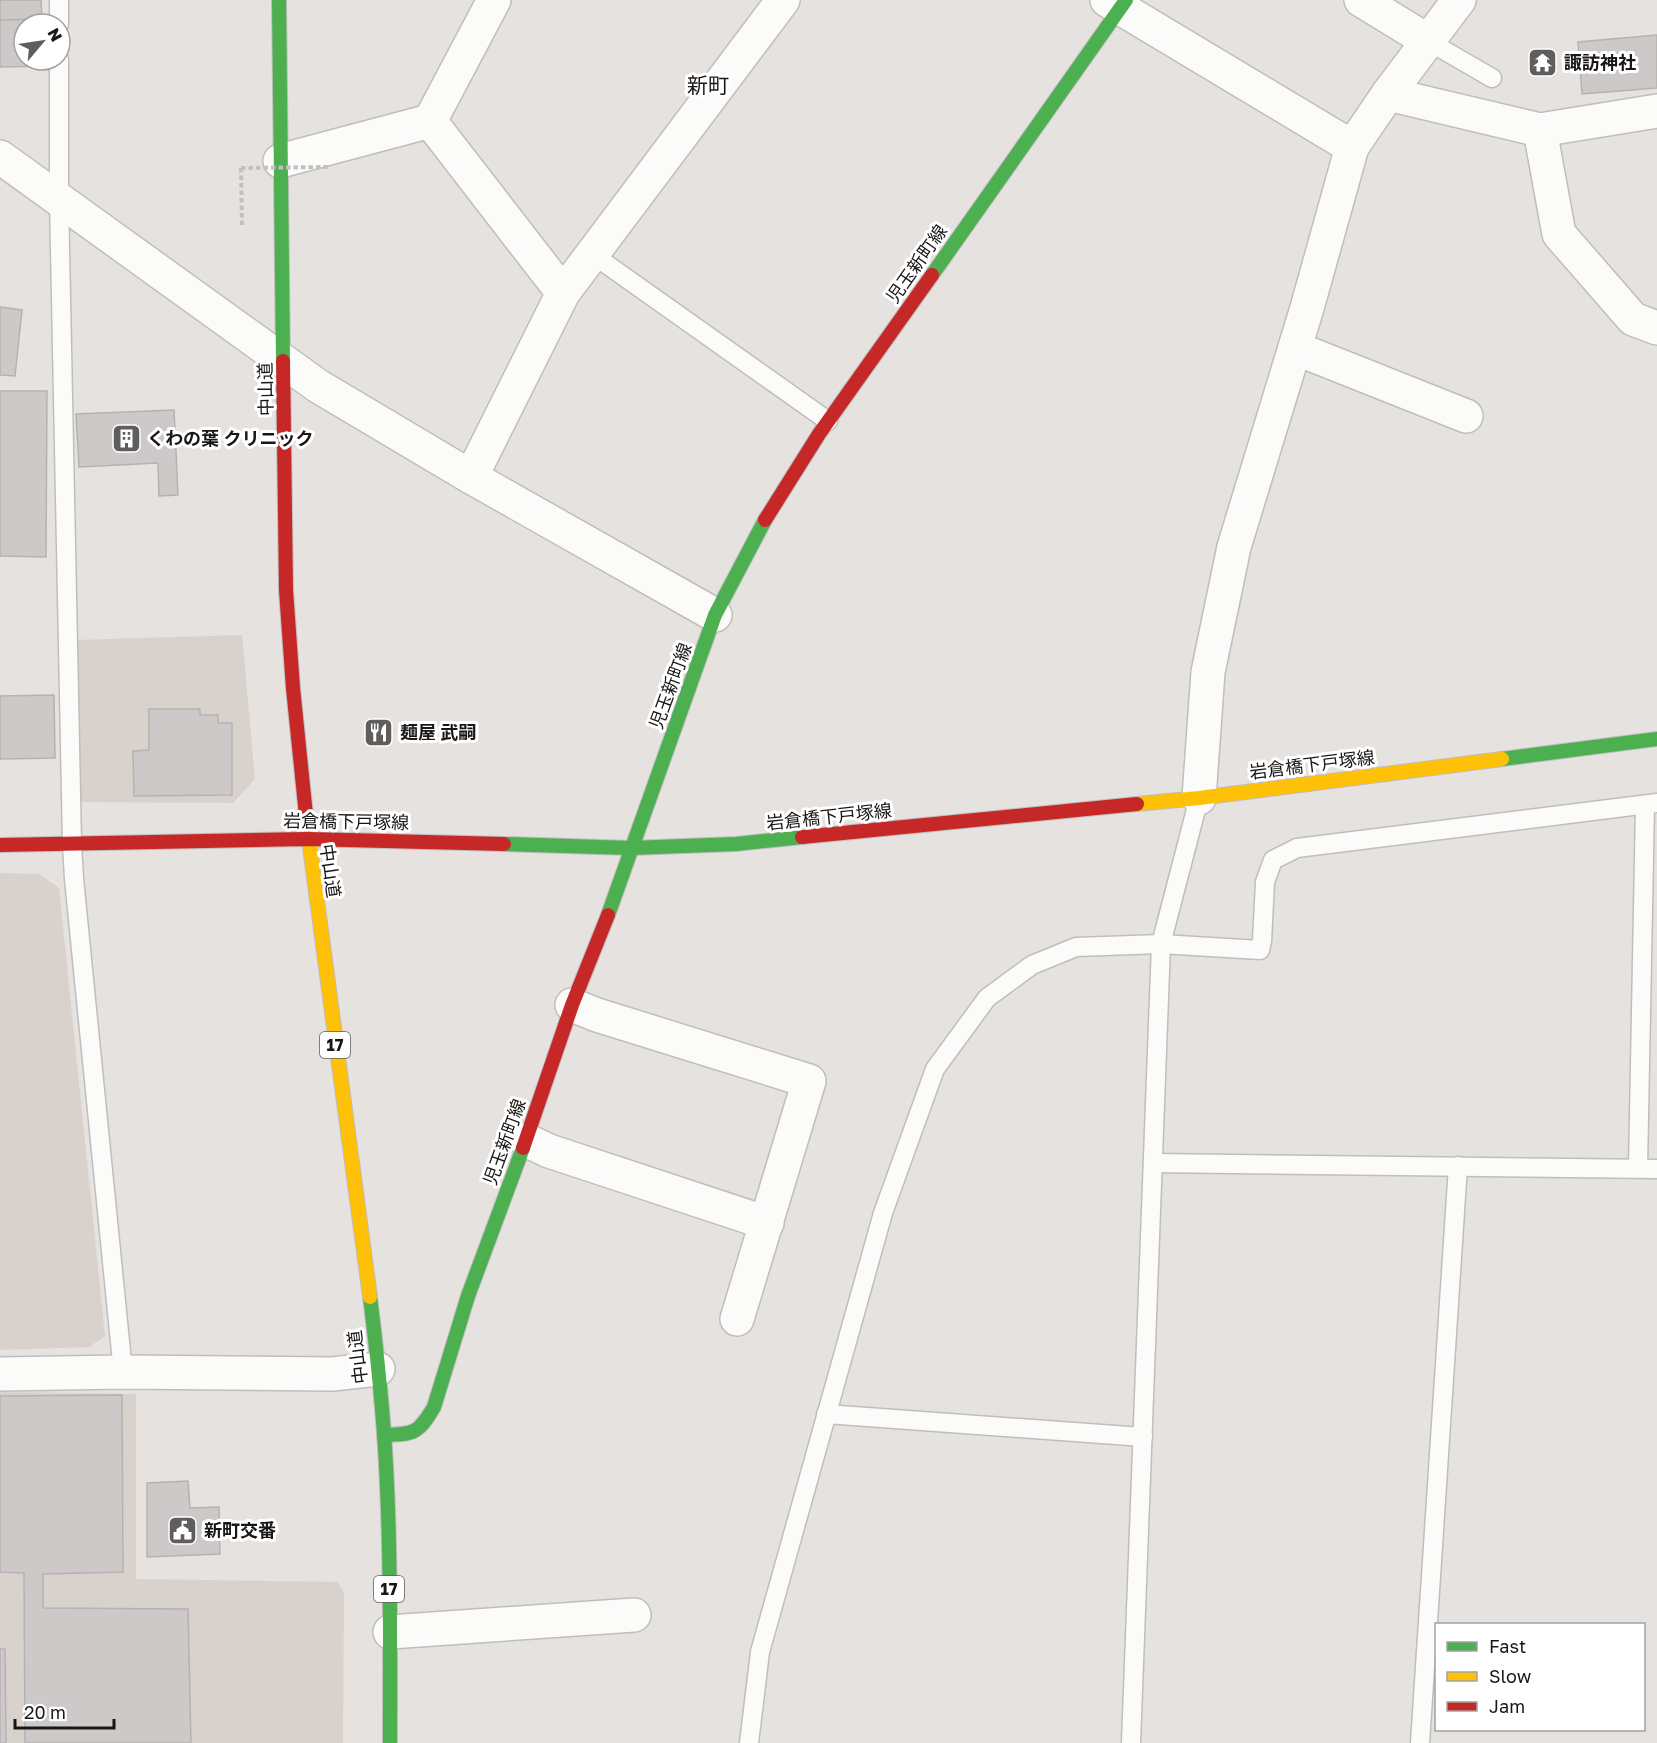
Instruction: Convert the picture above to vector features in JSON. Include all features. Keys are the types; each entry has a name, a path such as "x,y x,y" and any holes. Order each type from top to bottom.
{"main road":[{"name":"中山道","path":"279,0 286,590 291,672 307,839 378,1369 384,1435 390,1632 390,1743"},
{"name":"児玉新町線","path":"384,1435 410,1434 425,1422 435,1407 468,1296 526,1140 572,1005 619,887 715,615 769,512 828,421 1118,2"},
{"name":"岩倉橋下戸塚線","path":"0,845 307,839 632,848 735,844 1199,798 1657,739"}],"street":[{"path":"280,161 430,121 494,0"},
{"path":"471,477 563,293 783,0"},
{"path":"1361,0 1428,41"},
{"path":"1199,798 1208,672 1233,547 1295,348 1352,147 1388,94 1459,0"},
{"path":"1118,2 1352,147"},
{"path":"1388,94 1540,130 1657,111"},
{"path":"430,121 563,293"},
{"path":"1540,130 1559,234 1633,319 1657,328"},
{"path":"0,157 318,386 471,477 715,615"},
{"path":"1295,348 1466,416"},
{"path":"572,1005 597,1015 809,1081 737,1319"},
{"path":"526,1140 549,1151 767,1223"},
{"path":"0,1374 123,1372 332,1374 378,1369"},
{"path":"390,1632 634,1615"}],"lane":[{"path":"1428,41 1492,78"},
{"path":"59,72 58,199 72,844 123,1372"},
{"path":"592,254 828,421"},
{"path":"1131,1743 1161,944 1199,798"},
{"path":"749,1743 760,1652 883,1213 935,1069 987,998 1032,965 1076,947 1161,944 1260,950 1265,882 1273,860 1297,848 1651,804 1638,1168"},
{"path":"1153,1163 1657,1169"},
{"path":"1420,1743 1458,1166"},
{"path":"826,1414 1143,1437"}],"path":[{"path":"242,225 242,168 329,167"}],"shaded area":[{"path":"242,635 255,779 233,803 81,802 76,640"},
{"path":"0,873 39,874 59,888 105,1336 89,1347 0,1350"},
{"path":"0,1392 136,1394 136,1579 338,1582 344,1594 343,1743 0,1743"}],"building":[{"path":"0,0 41,0 42,12 12,12 12,20 0,20"},
{"path":"0,20 12,20 12,67 0,67"},
{"path":"1657,35 1657,88 1582,94 1578,42"},
{"path":"0,307 22,310 15,376 0,375"},
{"path":"0,391 47,391 46,557 0,556"},
{"name":"くわの葉 クリニック","path":"174,410 178,495 159,496 158,463 79,467 76,414"},
{"path":"54,695 55,758 0,759 0,696"},
{"path":"149,709 200,709 200,715 218,715 218,723 232,723 232,795 134,796 133,751 149,750"},
{"path":"122,1395 123,1572 43,1574 43,1608 188,1609 191,1743 25,1743 24,1573 0,1572 0,1396"},
{"name":"新町交番","path":"188,1481 190,1508 219,1507 220,1554 147,1557 147,1483"},
{"path":"0,1649 5,1649 6,1743 0,1743"}],"traffic: fast":[{"path":"279,0 283,361"},
{"path":"932,275 1126,0"},
{"path":"608,915 715,615 765,520"},
{"path":"1502,759 1657,739"},
{"path":"504,844 631,848 736,844 802,837"},
{"path":"384,1435 414,1431 424,1423 434,1407 468,1296 523,1148"},
{"path":"370,1297 385,1444 388,1500 390,1743"}],"traffic: slow":[{"path":"1137,804 1502,759"},
{"path":"307,825 370,1297"}],"traffic: jam":[{"path":"765,520 819,434 932,275"},
{"path":"283,361 286,590 307,825"},
{"path":"802,837 1137,804"},
{"path":"0,845 307,839 504,844"},
{"path":"523,1148 572,1005 608,915"}],"place":[{"name":"諏訪神社","path":"1543,63"},
{"name":"くわの葉 クリニック","path":"126,439"},
{"name":"麺屋 武嗣","path":"379,733"},
{"name":"新町交番","path":"183,1531"}],"district":[{"name":"新町","path":"708,86"}]}
